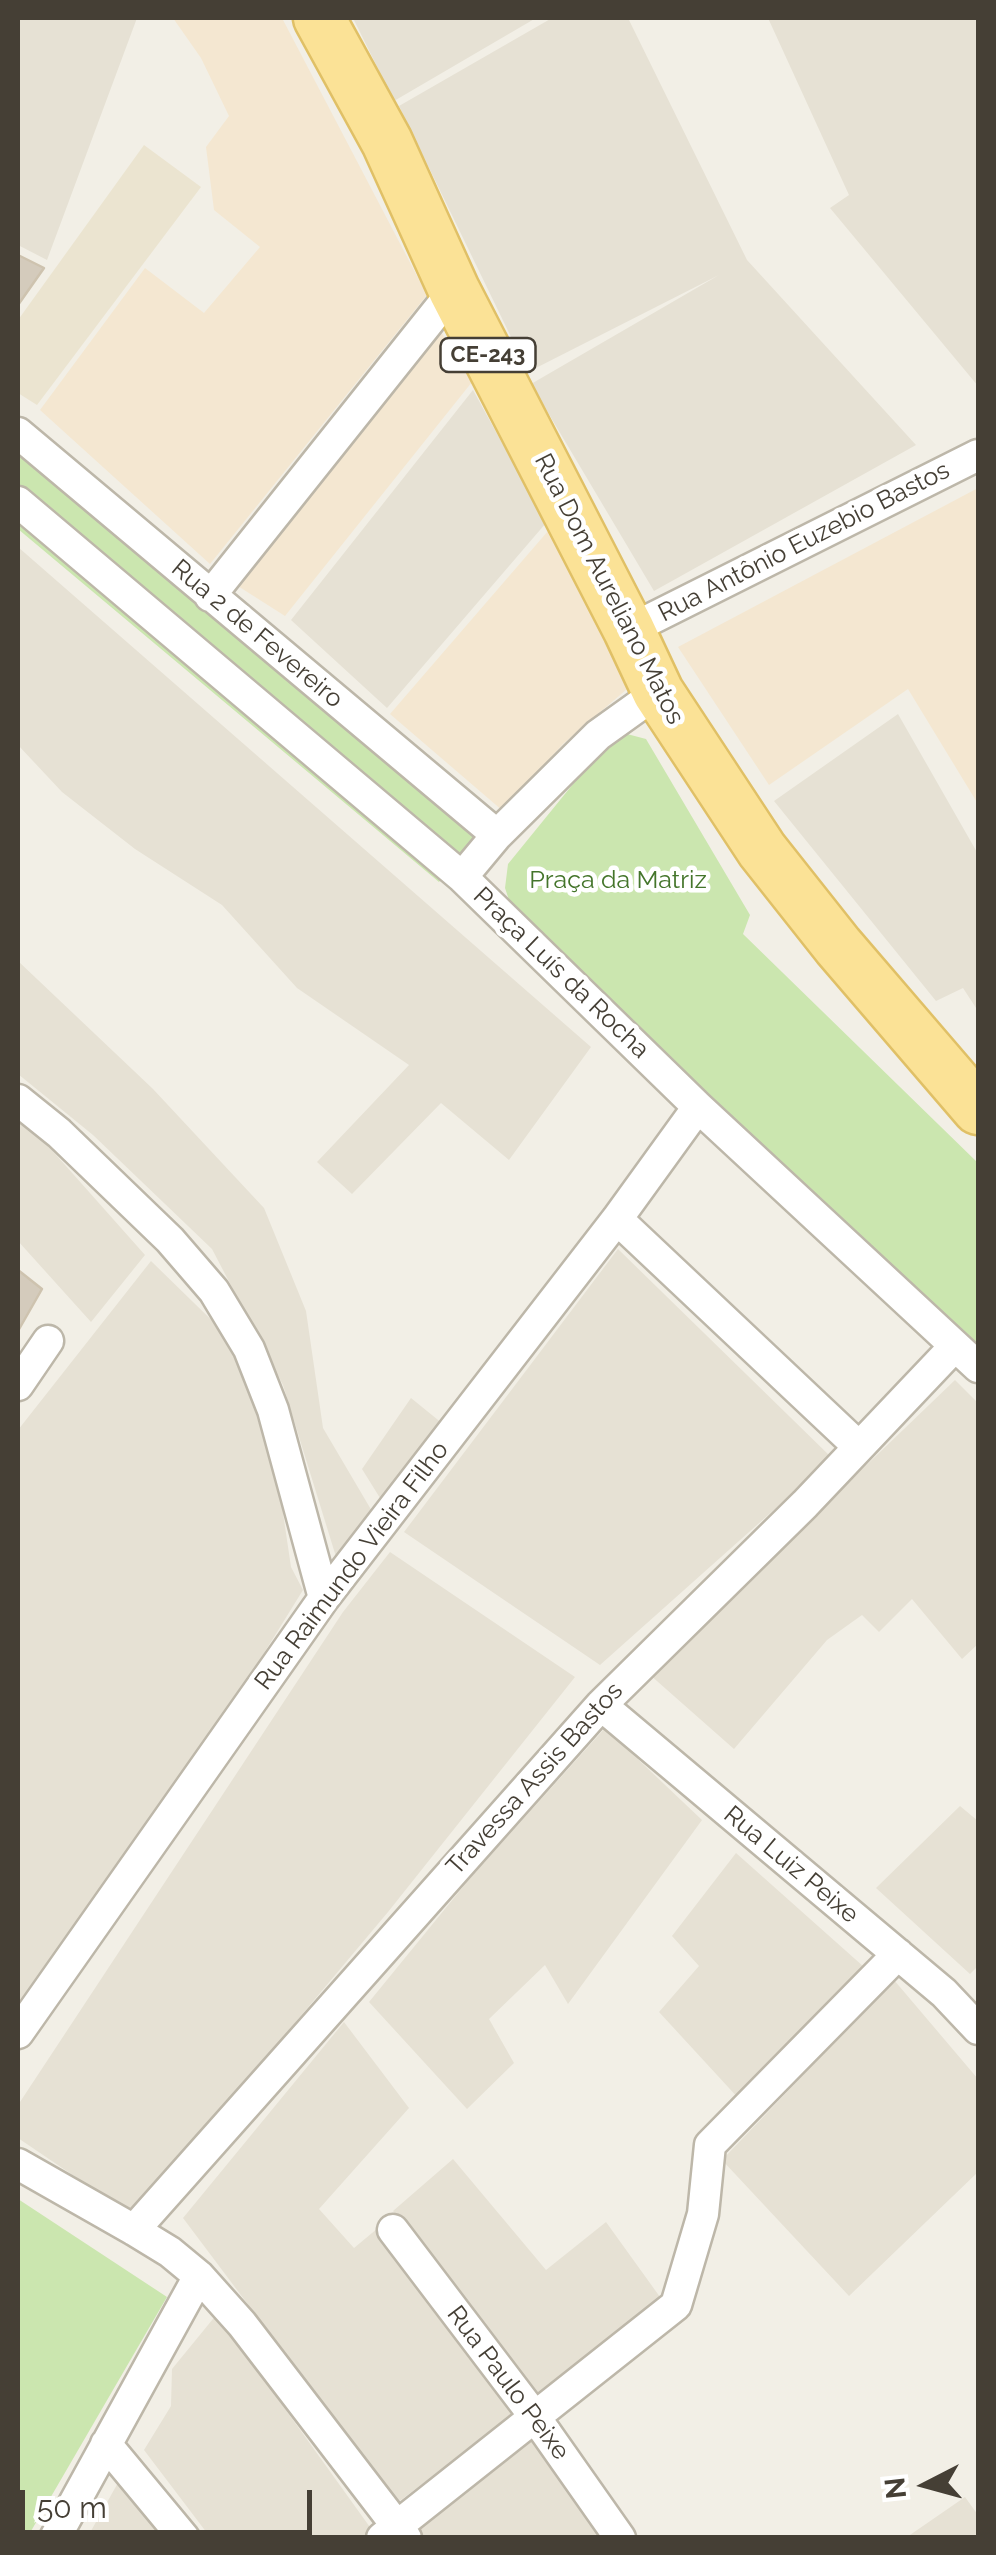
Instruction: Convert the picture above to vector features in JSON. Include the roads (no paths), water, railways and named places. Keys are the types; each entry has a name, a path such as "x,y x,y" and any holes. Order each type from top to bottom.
{"main road":[{"name":"Rua Dom Aureliano Matos","path":"319,18 387,142 454,290 658,692 762,850 838,946 978,1109"}],"street":[{"path":"210,596 454,290"},
{"name":"Rua 2 de Fevereiro","path":"18,433 497,835"},
{"name":"Rua Antônio Euzebio Bastos","path":"629,630 978,455"},
{"path":"18,502 462,877"},
{"name":"Praça Luís da Rocha","path":"658,692 598,736 497,835 462,877 698,1107 978,1367"},
{"path":"18,1100 59,1133 170,1240 214,1291 249,1349 274,1410 324,1598"},
{"name":"Rua Raimundo Vieira Filho","path":"18,2033 324,1598 617,1220 698,1107"},
{"path":"617,1220 859,1447"},
{"path":"18,1385 48,1341"},
{"name":"Travessa Assis Bastos","path":"134,2230 600,1704 955,1346"},
{"name":"Rua Luiz Peixe","path":"600,1704 898,1954 978,2030"},
{"path":"18,2164 170,2252 200,2276 230,2309 395,2534 676,2305 704,2214 710,2144 898,1954"},
{"name":"Rua Paulo Peixe","path":"394,2230 535,2417 620,2538"},
{"path":"55,2538 200,2276"},
{"path":"106,2444 184,2538"}],"park label":[{"name":"Praça da Matriz","path":"618,880"}]}
